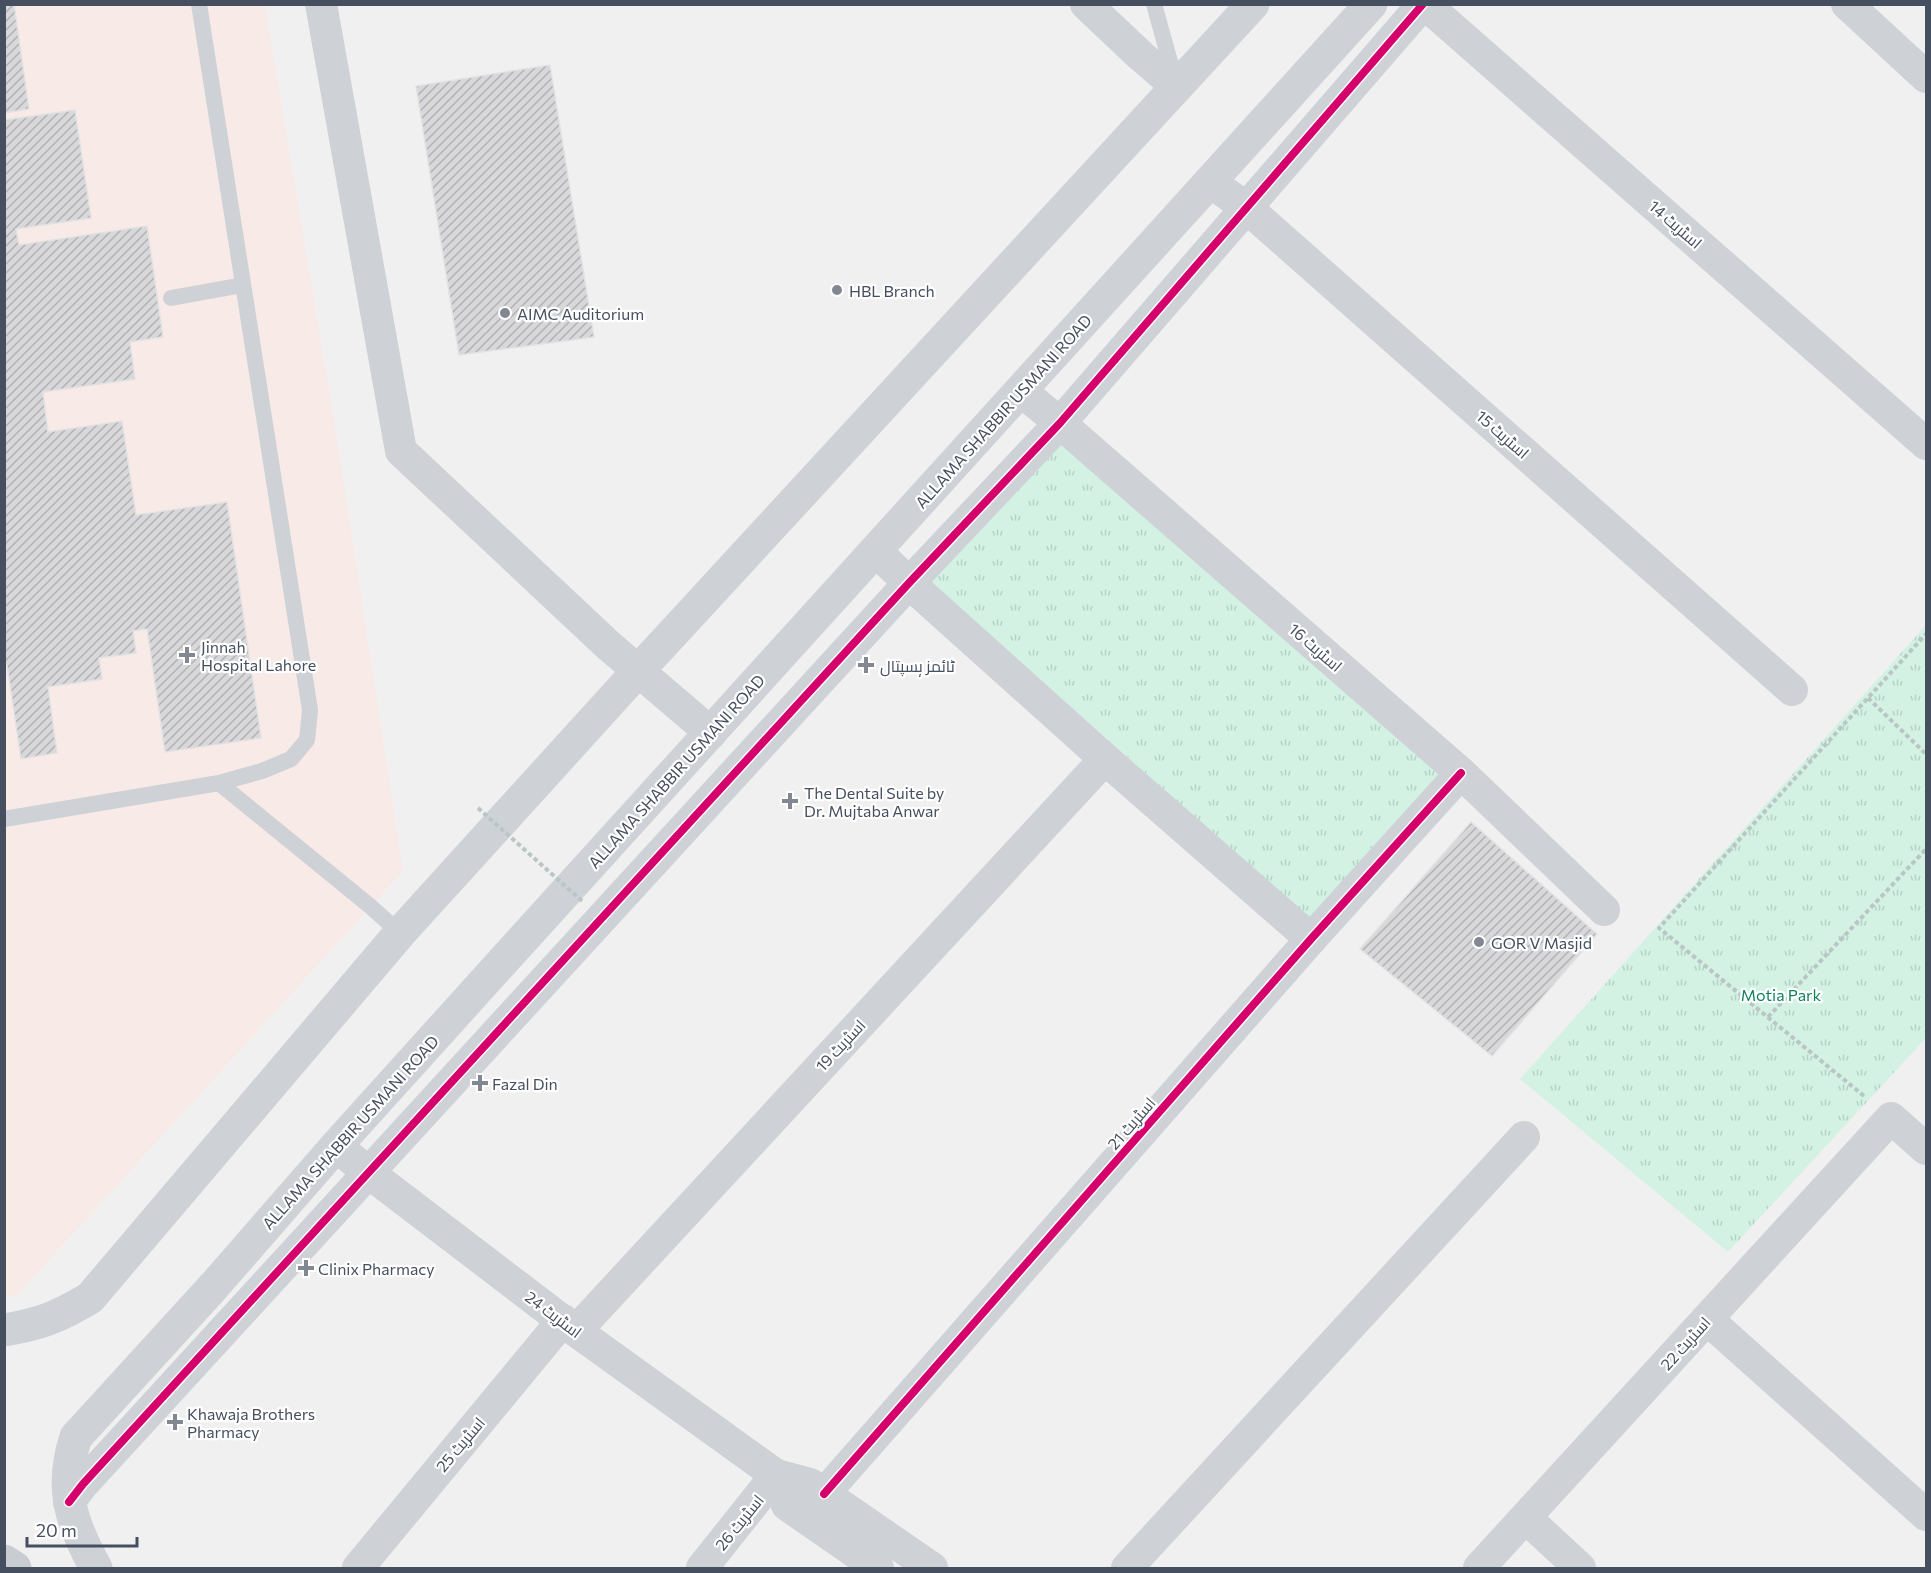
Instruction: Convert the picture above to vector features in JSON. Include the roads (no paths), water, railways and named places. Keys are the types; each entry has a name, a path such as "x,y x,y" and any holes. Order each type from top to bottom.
{"main road":[{"path":"4,1330 33,1325 63,1315 90,1298 400,933 638,671 1253,4"},
{"name":"ALLAMA SHABBIR USMANI ROAD","path":"96,1569 78,1532 69,1502 67,1477 76,1437 221,1278 336,1146 1371,4"},
{"path":"4,1561 15,1569"}],"street":[{"path":"1086,4 1177,87"},
{"path":"69,1502 83,1484 909,583 1060,423 1424,4"},
{"name":"اسٹریٹ 14","path":"1424,4 1926,444"},
{"path":"1848,4 1926,77"},
{"path":"323,5 401,450 638,671 711,733"},
{"name":"اسٹریٹ 15","path":"1210,182 1247,208 1792,690"},
{"name":"اسٹریٹ 16","path":"1021,391 1461,773 1604,910"},
{"path":"876,551 1105,759 1311,939"},
{"name":"اسٹریٹ 19","path":"569,1325 1105,759"},
{"name":"اسٹریٹ 21","path":"824,1494 1311,939 1461,773"},
{"name":"اسٹریٹ 22","path":"1479,1569 1891,1118 1926,1149"},
{"path":"1127,1569 1524,1137"},
{"name":"اسٹریٹ 24","path":"336,1146 569,1325 776,1475 810,1484 932,1569"},
{"path":"1707,1319 1926,1515"},
{"name":"اسٹریٹ 25","path":"358,1569 569,1325"},
{"path":"776,1475 787,1505 878,1569"},
{"name":"اسٹریٹ 26","path":"702,1569 776,1475"},
{"path":"1526,1518 1580,1569"}],"lane":[{"path":"4,819 219,783 262,771 291,759 307,740 310,710 199,4"},
{"path":"1154,4 1177,87"},
{"path":"171,298 243,285"},
{"path":"219,783 400,933"}],"place":[{"name":"HBL Branch","path":"837,290"},
{"name":"AIMC Auditorium","path":"505,313"},
{"name":"Jinnah Hospital Lahore","path":"187,655"},
{"name":"ٹائمز ہسپتال","path":"866,665"},
{"name":"The Dental Suite by Dr. Mujtaba Anwar","path":"790,801"},
{"name":"GOR V Masjid","path":"1479,942"},
{"name":"Fazal Din","path":"480,1083"},
{"name":"Clinix Pharmacy","path":"306,1268"},
{"name":"Khawaja Brothers Pharmacy","path":"175,1422"}],"park label":[{"name":"Motia Park","path":"1781,994"}]}
